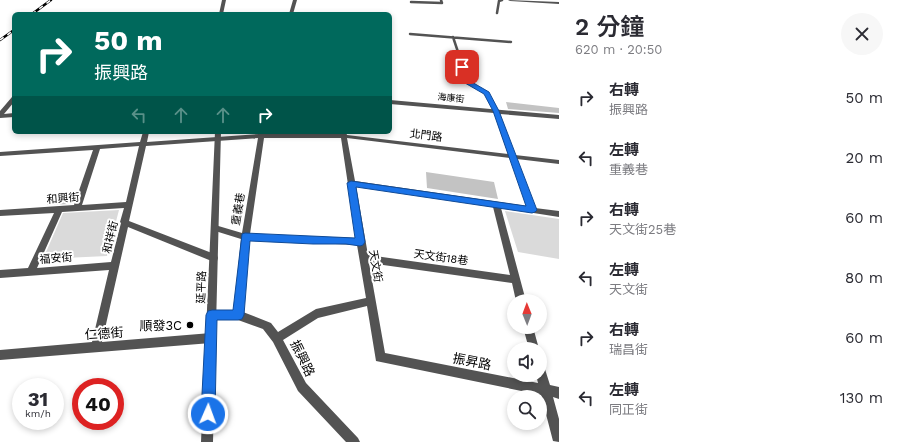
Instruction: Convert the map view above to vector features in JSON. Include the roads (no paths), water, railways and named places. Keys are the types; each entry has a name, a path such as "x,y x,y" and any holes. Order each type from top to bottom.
{"street":[{"path":"219,0 220,12"},
{"path":"221,12 224,0"},
{"path":"291,12 296,0"},
{"path":"510,0 559,3"},
{"path":"0,115 12,100"},
{"name":"海康街","path":"392,102 559,117"},
{"path":"496,111 532,210"},
{"path":"0,115 12,115"},
{"name":"和祥街","path":"96,347 145,134"},
{"name":"北門路","path":"0,154 142,145 218,136 262,134 343,134 559,162"},
{"name":"重義巷","path":"238,315 245,237 262,134"},
{"name":"天文街","path":"343,134 380,357"},
{"name":"延平路","path":"206,442 218,136"},
{"path":"77,208 97,148"},
{"path":"351,183 559,214"},
{"name":"和興街","path":"0,213 128,205"},
{"path":"496,205 519,294"},
{"path":"31,272 59,209"},
{"path":"124,222 214,258"},
{"path":"215,228 245,237 346,240 360,242"},
{"name":"天文街18巷","path":"363,258 516,280"},
{"name":"福安街","path":"0,274 114,266"},
{"path":"278,338 316,314 371,301"},
{"name":"振興路","path":"212,315 238,315 267,326 278,338 302,387 354,442"},
{"name":"仁德街","path":"0,355 211,338"},
{"name":"振昇路","path":"380,357 545,390"},
{"path":"543,382 545,390"},
{"name":"振昇路","path":"547,390 559,393"},
{"path":"547,397 559,441"}],"lane":[{"path":"411,2 442,2 441,0"},
{"path":"497,13 499,1 502,0"},
{"path":"410,34 511,42"},
{"path":"453,38 467,82 487,93 496,111"}],"railway":[{"path":"35,12 51,0"},
{"path":"0,40 12,31"}],"place":[{"name":"順發3C","path":"190,325"}]}
